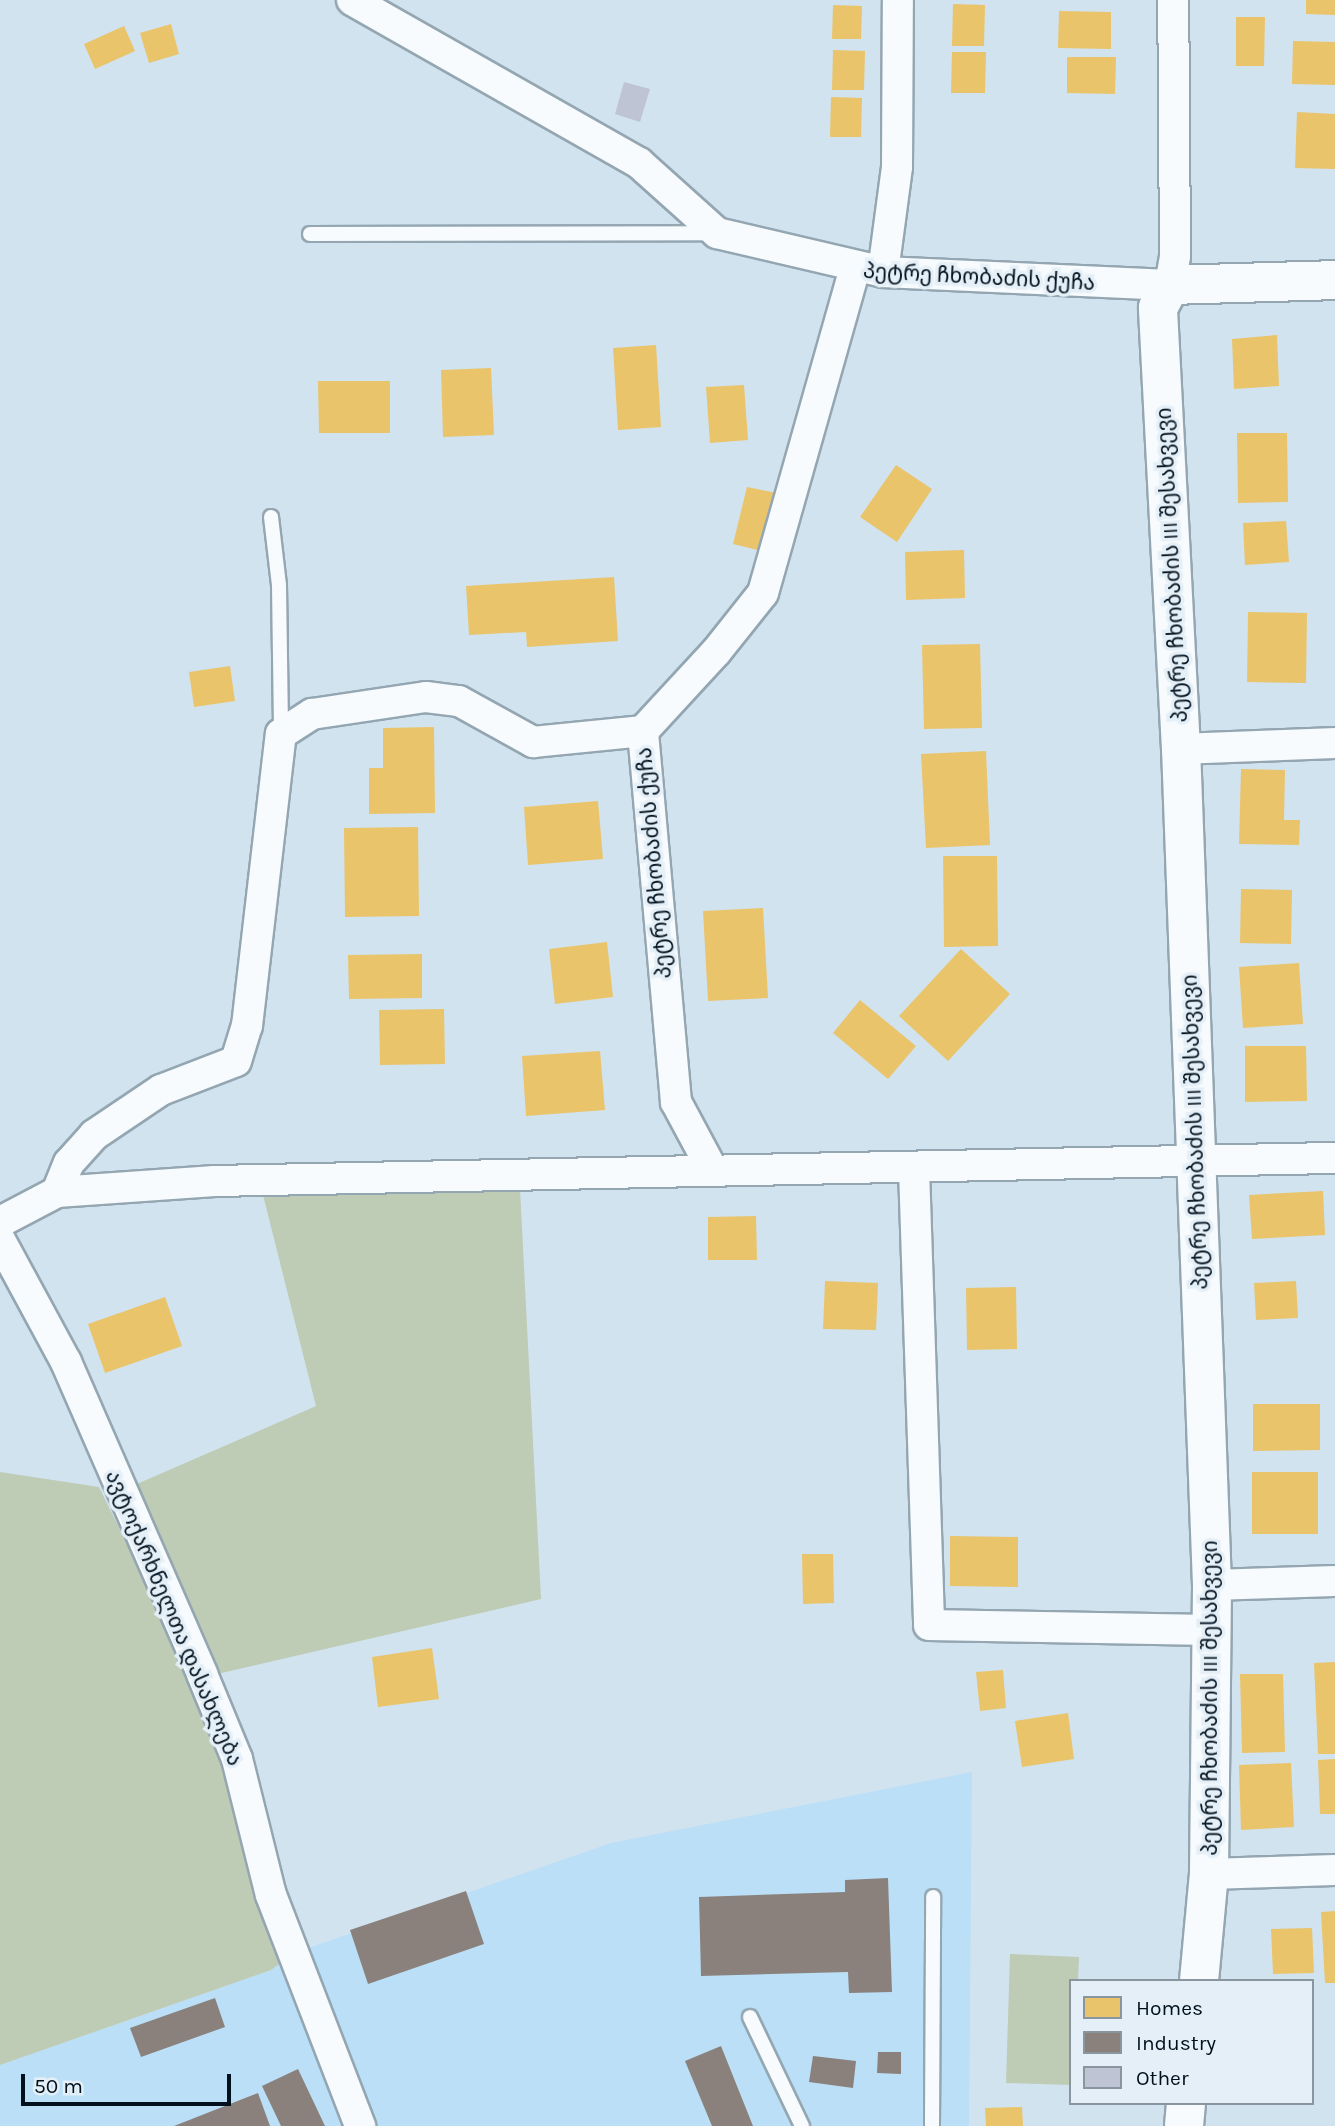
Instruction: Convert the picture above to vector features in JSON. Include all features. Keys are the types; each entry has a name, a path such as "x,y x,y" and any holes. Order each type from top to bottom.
{"street":[{"path":"352,0 639,163 717,233 869,270 897,167 898,0"},
{"path":"1170,285 1175,256 1173,0"},
{"name":"პეტრე ჩხობაძის ქუჩა","path":"712,1169 676,1102 643,731 716,652 763,593 869,270 1170,285 1335,281"},
{"name":"პეტრე ჩხობაძის III შესახვევი","path":"1170,285 1158,308 1181,749 1212,1585 1209,1874 1199,1979"},
{"path":"57,1192 69,1163 94,1135 160,1090 236,1060 247,1026 281,734 312,714 426,697 458,701 533,742 643,731"},
{"path":"1181,749 1335,743"},
{"path":"0,1222 57,1192 265,1179 546,1177 712,1169 914,1169 1195,1164 1335,1158"},
{"path":"914,1169 929,1625 1210,1630"},
{"name":"ავტოქარხნელთა დასახლება","path":"0,1240 66,1362 237,1759 271,1895 360,2126"},
{"path":"1212,1585 1335,1581"},
{"path":"1209,1874 1335,1870"},
{"path":"1184,2126 1186,2105"}],"lane":[{"path":"310,234 717,233"},
{"path":"271,517 279,585 281,734"},
{"path":"932,2126 933,1897"},
{"path":"750,2017 802,2126"}],"shaded area":[{"path":"972,1772 969,2126 0,2126 0,2065 271,1970 294,1953 611,1843"}],"green space":[{"path":"520,1189 541,1599 213,1675 130,1487 316,1406 263,1195"},
{"path":"0,1472 99,1487 195,1683 294,1953 271,1970 0,2065"},
{"path":"1010,1954 1079,1957 1078,1979 1069,1979 1069,2085 1006,2083"}],"building: Homes":[{"path":"1306,0 1335,0 1335,15 1306,14"},
{"path":"953,4 985,5 984,46 952,46"},
{"path":"833,5 862,6 861,39 832,39"},
{"path":"1059,11 1111,12 1111,49 1058,48"},
{"path":"1236,17 1265,17 1264,66 1236,66"},
{"path":"171,24 179,54 149,63 140,33"},
{"path":"124,26 135,51 95,69 84,44"},
{"path":"1293,41 1335,42 1335,85 1292,84"},
{"path":"833,50 865,51 864,90 832,90"},
{"path":"952,52 986,52 985,93 951,93"},
{"path":"1067,57 1116,57 1115,94 1067,93"},
{"path":"831,97 862,98 861,137 830,137"},
{"path":"1297,112 1335,114 1335,169 1295,168"},
{"path":"1277,335 1279,386 1234,389 1232,339"},
{"path":"656,345 661,427 618,430 613,348"},
{"path":"491,368 494,435 443,437 441,370"},
{"path":"318,381 390,381 390,433 319,433"},
{"path":"744,385 748,440 710,443 706,387"},
{"path":"1237,433 1287,433 1288,502 1238,503"},
{"path":"896,465 932,489 897,542 860,517"},
{"path":"747,487 776,493 762,551 733,544"},
{"path":"1286,521 1289,562 1245,565 1243,523"},
{"path":"964,550 965,598 906,600 905,552"},
{"path":"614,577 618,641 527,647 526,632 469,635 466,586"},
{"path":"1248,612 1307,613 1306,683 1247,682"},
{"path":"980,644 982,728 924,729 922,645"},
{"path":"230,666 235,701 194,707 189,672"},
{"path":"434,727 435,813 369,814 369,768 383,768 383,728"},
{"path":"986,751 990,845 926,848 921,754"},
{"path":"1241,769 1285,770 1284,820 1300,820 1299,845 1239,844"},
{"path":"598,801 603,859 528,865 524,807"},
{"path":"418,827 419,916 345,917 344,828"},
{"path":"943,856 997,856 998,946 944,947"},
{"path":"1241,889 1292,890 1291,944 1240,943"},
{"path":"763,908 768,998 708,1001 703,911"},
{"path":"607,942 613,997 555,1004 549,949"},
{"path":"961,949 1010,994 948,1061 899,1016"},
{"path":"422,954 422,998 349,999 348,955"},
{"path":"1299,963 1303,1024 1243,1028 1239,967"},
{"path":"860,1000 916,1046 888,1079 833,1033"},
{"path":"444,1009 445,1064 380,1065 379,1010"},
{"path":"1245,1046 1306,1046 1307,1101 1245,1102"},
{"path":"600,1051 605,1110 526,1116 522,1056"},
{"path":"1323,1191 1325,1235 1252,1239 1249,1195"},
{"path":"756,1216 757,1260 708,1260 708,1217"},
{"path":"825,1281 878,1283 876,1330 823,1329"},
{"path":"1296,1281 1298,1318 1256,1320 1254,1283"},
{"path":"1016,1287 1017,1349 967,1350 966,1288"},
{"path":"165,1297 182,1346 105,1373 88,1324"},
{"path":"1253,1404 1320,1404 1320,1450 1253,1451"},
{"path":"1252,1472 1318,1472 1318,1534 1252,1534"},
{"path":"950,1536 1018,1537 1018,1587 950,1586"},
{"path":"802,1554 833,1554 834,1603 803,1604"},
{"path":"432,1648 439,1699 378,1707 372,1657"},
{"path":"1335,1662 1335,1754 1318,1754 1314,1663"},
{"path":"1003,1670 1006,1708 980,1711 976,1672"},
{"path":"1240,1674 1283,1674 1285,1752 1242,1753"},
{"path":"1068,1713 1074,1759 1022,1767 1015,1721"},
{"path":"1335,1759 1335,1814 1320,1814 1318,1760"},
{"path":"1291,1763 1294,1827 1241,1830 1239,1765"},
{"path":"1335,1911 1335,1983 1325,1983 1321,1912"},
{"path":"1312,1928 1314,1973 1273,1974 1271,1929"},
{"path":"1022,2107 1023,2126 986,2126 985,2108"}],"building: Industry":[{"path":"888,1878 892,1992 849,1993 848,1972 701,1976 699,1897 845,1892 845,1880"},
{"path":"466,1891 484,1944 368,1984 350,1930"},
{"path":"215,1998 225,2027 141,2057 130,2028"},
{"path":"721,2046 753,2126 712,2126 685,2061"},
{"path":"878,2052 901,2052 901,2074 877,2073"},
{"path":"813,2056 856,2061 853,2088 809,2082"},
{"path":"298,2069 325,2126 281,2126 262,2086"},
{"path":"258,2093 270,2126 174,2126"}],"building: Other":[{"path":"624,82 650,89 640,122 615,114"}]}
